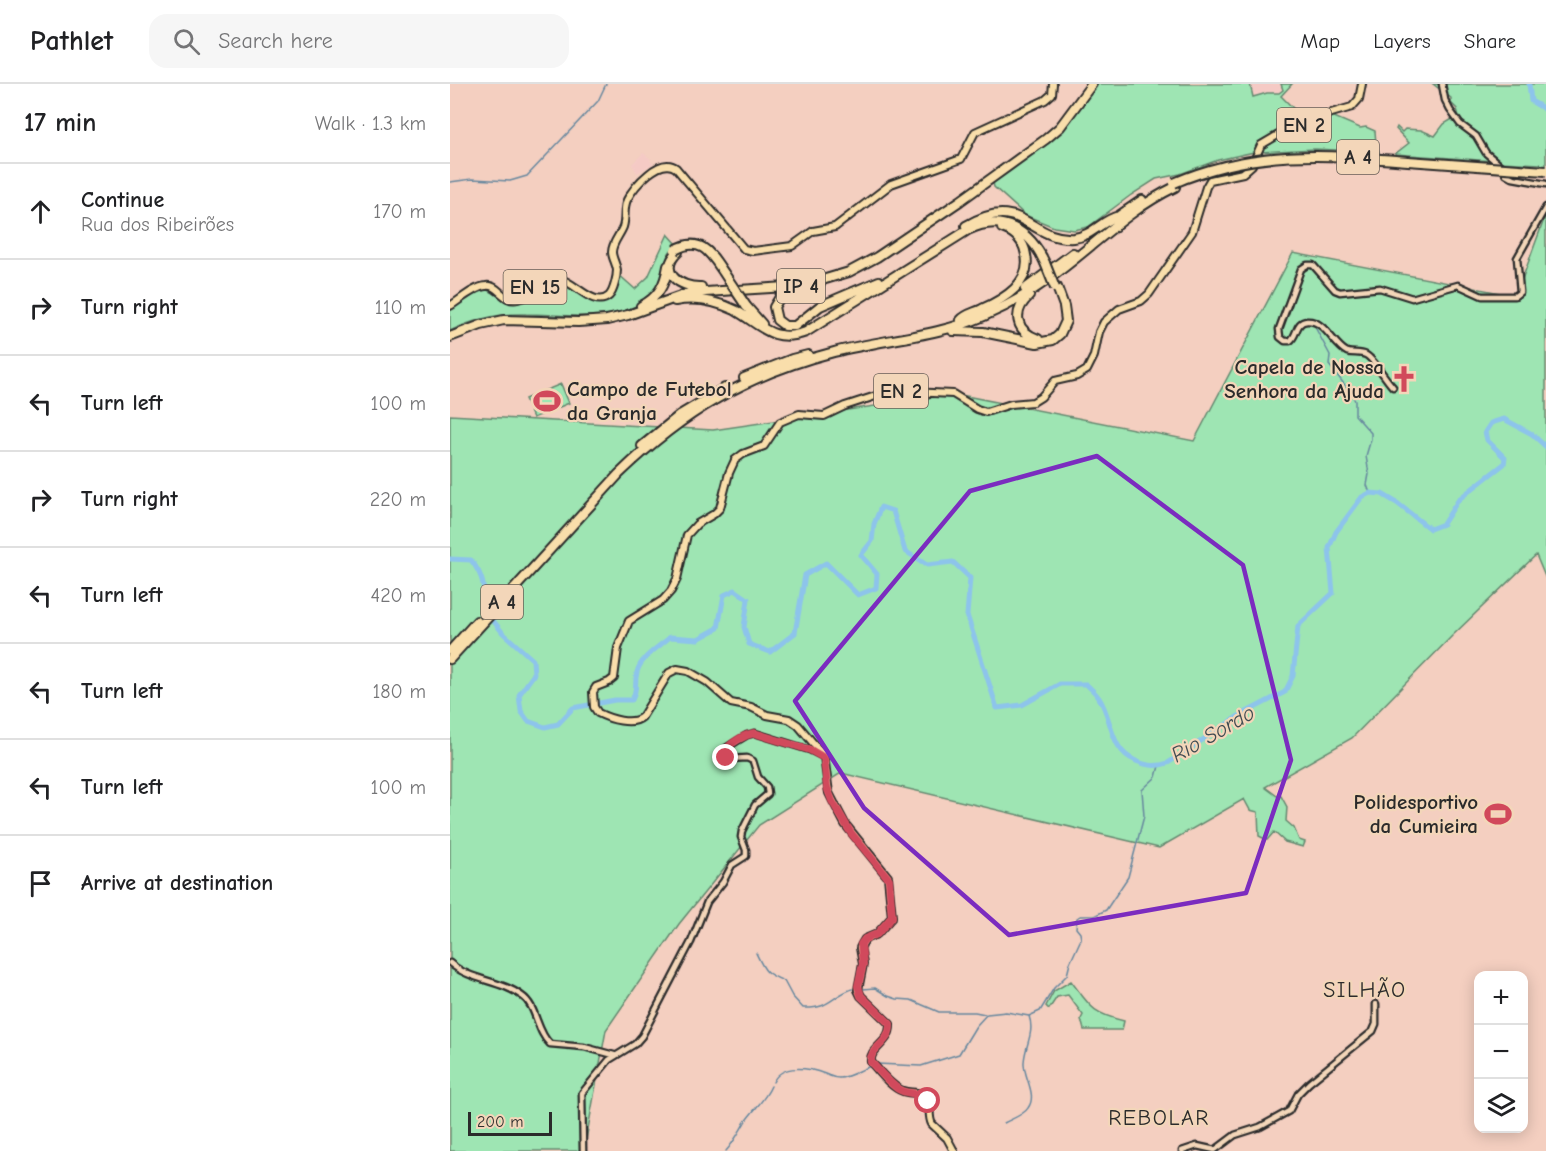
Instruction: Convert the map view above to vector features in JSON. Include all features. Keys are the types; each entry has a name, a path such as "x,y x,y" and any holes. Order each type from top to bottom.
{"highway":[{"name":"IP 4","path":"450,336 504,320 600,321 628,315 689,293 802,286 849,272 896,244 969,195 1046,139 1060,127 1090,84"},
{"name":"IP 4","path":"450,336 481,322 503,317 599,318 626,313 684,292 812,283 846,272 876,256 1045,137 1058,125 1090,84"},
{"name":"A 4","path":"450,659 592,496 653,435 680,415 714,393 762,370 792,359 833,348 922,331 961,320 1003,302 1027,288 1119,216 1158,190 1230,164 1284,156 1359,157 1546,173"},
{"name":"A 4","path":"450,651 645,449 684,418 717,398 794,364 834,352 963,325 1011,304 1044,283 1121,220 1174,185"},
{"path":"744,306 756,319 772,330 798,331 984,217 1006,214 1025,220 1055,236 1075,238 1090,234 1119,216"},
{"path":"919,335 965,330 1037,343 1047,342 1060,334 1066,321 1064,306 1046,262 1026,235 1011,226 995,223 983,224 959,234"},
{"path":"959,234 984,226 1005,228 1019,239 1026,251 1027,262 1023,278 1015,289 996,302 961,320"},
{"path":"626,313 648,303 657,295 664,283 668,261 686,244 693,244 707,250 754,321 771,333"},
{"path":"885,278 828,302 795,326 780,324 775,316 776,303 786,293 847,274 874,260 896,244"},
{"path":"677,251 671,262 672,274 678,282 685,286 761,287"},
{"path":"526,320 597,323 627,318 671,302 698,300 724,305 771,333 790,336 806,332 921,257"},
{"path":"1044,283 1022,302 1019,310 1020,324 1026,334 1032,337 1037,339 1052,337 1061,327 1062,308 1056,288"}],"main road":[{"name":"EN 15","path":"450,306 479,287 485,286 493,287 507,298 516,300 529,294 543,279 555,278 568,281 590,297 599,299 610,294 617,269 612,249 624,224 627,201 646,178 661,166 668,164 676,168 742,248 750,251 789,247 813,231 832,228 890,185 961,159 972,135 1047,99 1053,92 1053,84"},
{"name":"EN 2","path":"954,1151 946,1136 932,1124 926,1098 918,1093 898,1089 871,1062 870,1059 889,1035 890,1024 861,996 858,986 863,964 861,944 865,939 877,934 892,917 889,881 885,872 851,833 832,801 827,787 824,758 813,743 791,720 768,716 751,707 732,703 706,681 682,670 669,673 638,721 630,722 603,716 596,711 592,696 594,690 614,678 618,648 630,620 663,600 672,590 677,579 687,535 698,522 719,510 735,460 743,454 765,446 780,422 797,414 824,416 844,406 889,391 953,393 976,409 986,412 1011,404 1026,404 1037,400 1054,382 1077,376 1087,370 1095,355 1099,331 1105,321 1119,309 1141,301 1149,294 1194,230 1208,182 1215,178 1238,176 1246,171 1252,165 1261,145 1274,137 1354,106 1359,99 1362,84"}],"street":[{"path":"1442,84 1445,100 1450,110 1460,124 1476,136 1486,153 1501,166 1507,176 1546,184"},
{"path":"1393,387 1367,356 1344,350 1319,325 1311,321 1299,325 1292,341 1287,342 1280,337 1279,329 1303,267 1313,266 1335,290 1340,292 1378,288 1412,298 1458,285 1482,296 1515,296 1520,292 1516,269 1517,257 1546,207"},
{"path":"583,1151 582,1095 607,1062 642,1037 691,942 707,902 723,882 732,865 747,854 741,837 742,831 755,805 766,796 768,789 758,777 753,760 728,759 725,754 726,748 754,733 806,749 824,758"},
{"path":"806,749 810,748 813,743"},
{"path":"450,963 462,972 521,995 528,1003 543,1035 550,1044 616,1054"},
{"path":"1182,1151 1197,1146 1216,1150 1235,1135 1260,1127 1290,1111 1298,1094 1309,1083 1373,1031 1376,1004"},
{"path":"604,1054 607,1062"}],"highlighted area":[{"path":"1097,456 1243,565 1291,760 1246,893 1009,935 864,808 795,701 970,491"}],"shaded area":[{"path":"1250,84 1281,84 1283,90 1280,93 1267,93 1253,97"},
{"path":"643,153 651,159 653,164 637,173 632,164"}],"green space":[{"path":"1096,84 1250,84 1253,97 1267,93 1279,93 1283,90 1281,84 1292,84 1281,96 1302,117 1319,116 1257,148 1254,152 1218,160 1180,174 1156,179 1088,227 1074,230 1054,227 1025,215 994,187 993,183 1057,133"},
{"path":"1433,84 1546,84 1546,168 1540,164 1500,162 1487,151 1479,135 1460,120 1457,109 1451,103 1451,98"},
{"path":"1333,114 1334,117 1360,128 1366,127 1375,131 1379,152 1315,149 1259,152 1261,148 1286,133"},
{"path":"1454,118 1475,136 1493,161 1395,154 1409,143 1396,129 1397,127 1402,132 1405,129 1421,130 1435,136 1444,124"},
{"path":"1546,214 1546,579 1536,555 1452,636 1352,738 1265,787 1277,796 1281,796 1287,807 1286,821 1294,828 1299,840 1305,842 1303,847 1285,842 1274,832 1267,840 1259,836 1258,812 1250,810 1244,799 1159,848 841,773 759,825 679,924 606,1030 584,1151 450,1151 450,415 713,430 956,394 1194,441 1293,253 1516,296"},
{"path":"668,234 677,244 670,251 657,289 640,304 627,310 599,316 526,314 497,316 468,323 450,331 450,309 470,294 479,291 488,290 512,302 518,302 528,298 544,282 556,280 605,301 618,274 635,289 648,277"},
{"name":"Campo de Futebol da Granja","path":"561,384 569,403 533,418 525,399"},
{"path":"1071,981 1092,1007 1104,1015 1124,1021 1122,1030 1084,1030 1081,1019 1083,1015 1068,995 1057,997 1049,1009 1046,1006 1054,991"}],"waterway":[{"path":"450,182 472,179 510,181 527,176 598,101 606,84"},
{"path":"1529,84 1531,101 1546,110"},
{"path":"1316,329 1330,355 1329,365 1352,394 1355,401 1355,415 1371,433 1366,456 1369,474 1367,485 1370,493"},
{"name":"Rio Sordo","path":"450,559 471,560 483,582 483,608 503,633 533,660 534,674 519,695 521,711 528,721 545,727 558,724 573,708 615,700 632,700 637,672 646,657 670,637 698,639 718,628 724,595 735,590 748,599 744,627 749,644 770,652 795,633 805,575 826,563 858,595 876,588 877,574 861,555 872,541 874,524 881,507 893,511 905,551 927,565 953,562 970,578 967,615 997,708 1022,705 1060,684 1086,684 1104,706 1116,742 1127,756 1148,765 1160,765 1168,763 1237,717 1285,692 1293,676 1298,626 1333,593 1329,548 1336,532 1362,497 1370,493 1382,494 1430,529 1443,524 1459,499 1504,464 1505,458 1487,440 1485,432 1491,423 1504,419 1532,434 1546,447"},
{"path":"877,1064 921,1066 959,1054 976,1026 987,1014 1006,1012 1029,1016 1040,1011 1054,988 1067,975 1081,939 1076,928 1077,918 1094,916 1106,910 1128,877 1144,816 1142,790 1156,777 1159,766"},
{"path":"756,953 766,971 784,981 792,996 803,1008 825,1005 852,989"},
{"path":"863,989 875,988 888,996 911,1000 939,1012 985,1014"},
{"path":"1004,1123 1024,1113 1031,1103 1031,1091 1024,1067 1031,1028 1029,1016"},
{"path":"773,1082 777,1076 789,1070 811,1070 839,1078 847,1077 871,1066"},
{"path":"726,1151 771,1086"}],"place":[{"name":"Capela de Nossa Senhora da Ajuda","path":"1404,379"},
{"name":"Campo de Futebol da Granja","path":"547,401"},
{"name":"Polidesportivo da Cumieira","path":"1498,814"}],"district":[{"name":"SILHÃO","path":"1365,990"},
{"name":"REBOLAR","path":"1159,1118"}],"route":[{"path":"726,758 725,750 728,747 754,733 810,750 824,758 827,787 832,801 851,833 885,872 889,881 892,906 890,922 877,934 865,939 860,948 863,964 858,986 859,994 883,1016 890,1024 891,1030 886,1041 871,1055 870,1059 898,1089 918,1093 928,1101"}]}
